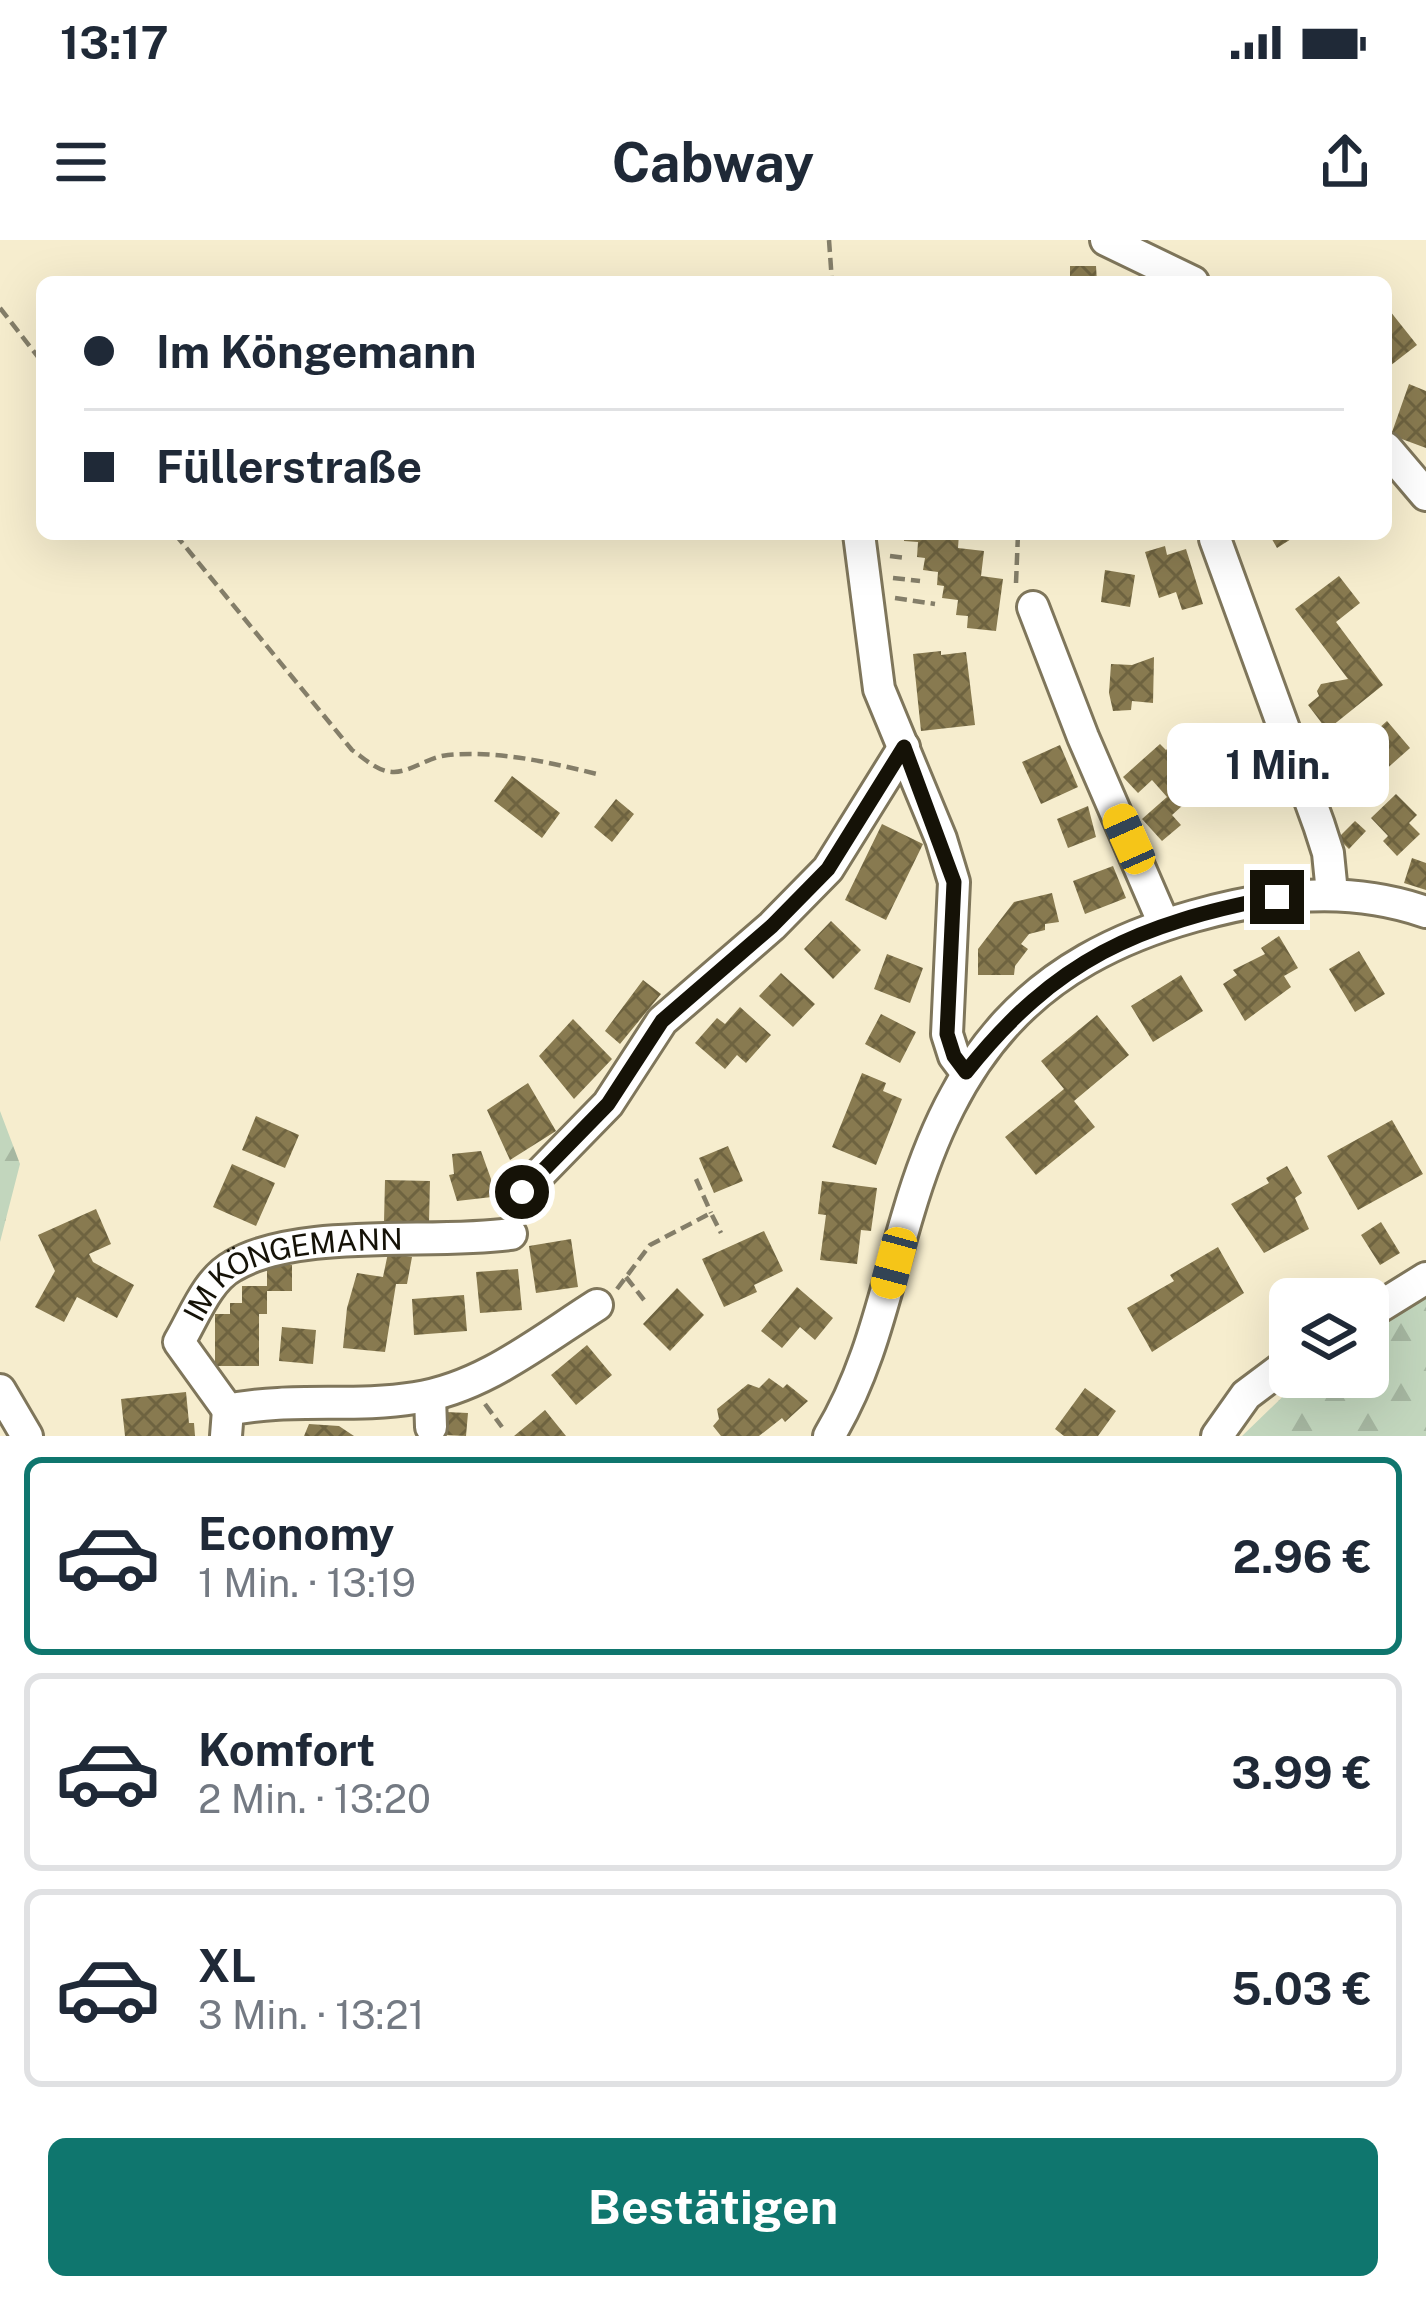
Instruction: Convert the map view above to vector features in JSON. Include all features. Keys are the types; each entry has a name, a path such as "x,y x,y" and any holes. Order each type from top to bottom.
{"street":[{"path":"1106,240 1181,276"},
{"path":"1392,455 1426,495"},
{"path":"860,540 879,689 954,882 947,1034 966,1072"},
{"path":"1216,540 1319,825 1332,892"},
{"path":"1033,607 1164,924"},
{"path":"522,1192 608,1104 662,1021 772,926 828,869 904,747"},
{"path":"829,1436 859,1381 939,1123 966,1072 1017,1012 1061,976 1107,948 1164,924 1277,897 1332,892 1426,912"},
{"name":"IM KÖNGEMANN","path":"227,1423 179,1342 215,1281 231,1266 280,1251 344,1240 461,1240 512,1234"},
{"path":"1389,1301 1426,1278"},
{"path":"227,1423 285,1402 392,1401 431,1411 597,1305"},
{"path":"1217,1436 1246,1395 1269,1378"},
{"path":"0,1390 27,1436"}],"path":[{"path":"829,240 832,276"},
{"path":"0,308 36,354"},
{"path":"180,540 352,750 376,767 390,772 408,770 429,757 478,754 601,775"},
{"path":"866,594 935,604"},
{"path":"696,1179 711,1213"},
{"path":"626,1277 644,1300"},
{"path":"475,1389 502,1427"}],"green space":[{"path":"0,1111 20,1164 0,1242"},
{"path":"1426,1288 1426,1436 1242,1436 1281,1398 1389,1398 1389,1313"}],"building":[{"path":"1070,266 1096,266 1097,276 1070,276"},
{"path":"1392,314 1417,345 1392,364"},
{"path":"1409,384 1426,391 1426,448 1392,432"},
{"path":"959,540 958,548 984,551 981,576 1003,579 996,631 967,628 968,616 956,615 958,600 942,598 944,586 937,585 938,572 923,570 925,558 917,557 918,542 904,541"},
{"path":"1165,546 1167,555 1186,549 1203,604 1182,610 1176,592 1159,598 1145,552"},
{"path":"1105,570 1135,575 1130,607 1101,602"},
{"path":"1339,576 1360,603 1336,622 1383,685 1327,730 1308,705 1319,696 1321,684 1348,679 1295,609"},
{"path":"941,651 941,655 966,652 975,725 921,731 913,654"},
{"path":"1154,657 1153,703 1132,701 1131,710 1113,711 1111,664 1132,665"},
{"path":"1387,721 1410,748 1374,780 1351,753"},
{"path":"1194,724 1218,751 1191,776 1202,788 1172,815 1181,825 1162,841 1142,819 1167,797 1152,780 1138,793 1123,777 1160,744 1166,750"},
{"path":"1331,732 1350,776 1324,787 1305,743"},
{"path":"1060,745 1078,787 1041,804 1022,762"},
{"path":"512,776 560,813 542,838 494,801"},
{"path":"1396,794 1417,815 1409,823 1420,834 1397,856 1383,841 1388,836 1371,818"},
{"path":"616,799 634,814 612,842 594,827"},
{"path":"1088,806 1096,837 1068,848 1057,819"},
{"path":"1355,821 1366,831 1349,849 1338,838"},
{"path":"882,824 923,844 886,920 845,900"},
{"path":"1412,858 1426,863 1426,890 1404,883"},
{"path":"1113,866 1126,898 1085,914 1073,881"},
{"path":"1052,893 1059,922 1029,934 1021,944 1028,949 1014,975 978,975 978,949 1014,902"},
{"path":"831,921 861,950 833,979 804,949"},
{"path":"1279,936 1298,968 1284,976 1291,987 1245,1021 1223,984 1237,975 1233,970 1265,954 1261,948"},
{"path":"1359,951 1385,994 1355,1012 1329,969"},
{"path":"887,954 923,968 910,1003 874,989"},
{"path":"781,973 815,1004 793,1027 759,996"},
{"path":"1181,975 1203,1011 1153,1042 1131,1006"},
{"path":"643,980 661,994 620,1044 605,1031"},
{"path":"740,1007 771,1035 746,1063 737,1055 725,1069 695,1043 717,1018 725,1024"},
{"path":"881,1014 916,1032 900,1063 865,1044"},
{"path":"1097,1015 1129,1055 1074,1101 1095,1127 1036,1175 1005,1137 1064,1089 1041,1061"},
{"path":"573,1019 612,1059 574,1099 539,1056"},
{"path":"862,1073 886,1083 883,1091 902,1099 876,1165 832,1147"},
{"path":"528,1083 556,1131 510,1160 487,1110"},
{"path":"256,1116 299,1135 285,1168 242,1150"},
{"path":"1392,1120 1423,1174 1358,1210 1327,1156"},
{"path":"728,1146 743,1181 714,1193 699,1158"},
{"path":"481,1151 492,1197 457,1201 449,1175 454,1174 452,1154"},
{"path":"232,1164 275,1183 256,1226 213,1207"},
{"path":"1287,1166 1302,1193 1295,1198 1309,1229 1264,1253 1231,1204 1269,1183 1266,1178"},
{"path":"385,1180 430,1181 429,1222 384,1222"},
{"path":"822,1181 877,1188 871,1231 861,1230 857,1264 820,1260 826,1215 818,1214"},
{"path":"96,1209 111,1244 89,1254 93,1262 134,1285 117,1318 77,1297 64,1322 35,1307 55,1271 38,1235"},
{"path":"1381,1222 1400,1253 1380,1265 1361,1235"},
{"path":"764,1231 783,1271 754,1285 757,1292 724,1307 702,1259"},
{"path":"571,1239 578,1287 536,1293 529,1246"},
{"path":"1218,1247 1244,1293 1152,1352 1127,1308 1174,1281 1170,1275"},
{"path":"388,1253 412,1257 407,1284 396,1284 385,1352 343,1348 357,1273 383,1277"},
{"path":"267,1265 292,1265 292,1291 267,1291 267,1314 259,1314 259,1366 215,1366 215,1314 230,1314 230,1303 242,1303 242,1286 267,1286"},
{"path":"518,1269 522,1310 480,1313 476,1272"},
{"path":"797,1287 833,1318 815,1340 800,1327 782,1348 761,1331"},
{"path":"677,1288 704,1315 670,1351 643,1324"},
{"path":"464,1295 467,1331 414,1335 412,1299"},
{"path":"282,1327 316,1330 313,1364 279,1361"},
{"path":"587,1345 612,1375 576,1405 551,1375"},
{"path":"769,1378 783,1388 787,1384 808,1401 785,1422 782,1418 759,1436 721,1436 713,1426 719,1419 717,1409 748,1384 759,1388"},
{"path":"1085,1388 1116,1411 1098,1436 1064,1436 1055,1429"},
{"path":"186,1392 195,1436 125,1436 121,1399"},
{"path":"545,1410 566,1436 514,1436 531,1422"},
{"path":"446,1412 468,1413 466,1436 444,1435"},
{"path":"309,1424 339,1426 354,1436 304,1436"}],"route":[{"path":"522,1192 608,1104 674,1008 772,926 828,869 904,747 954,882 947,1034 966,1072 1017,1012 1084,960 1164,924 1277,897"}]}
